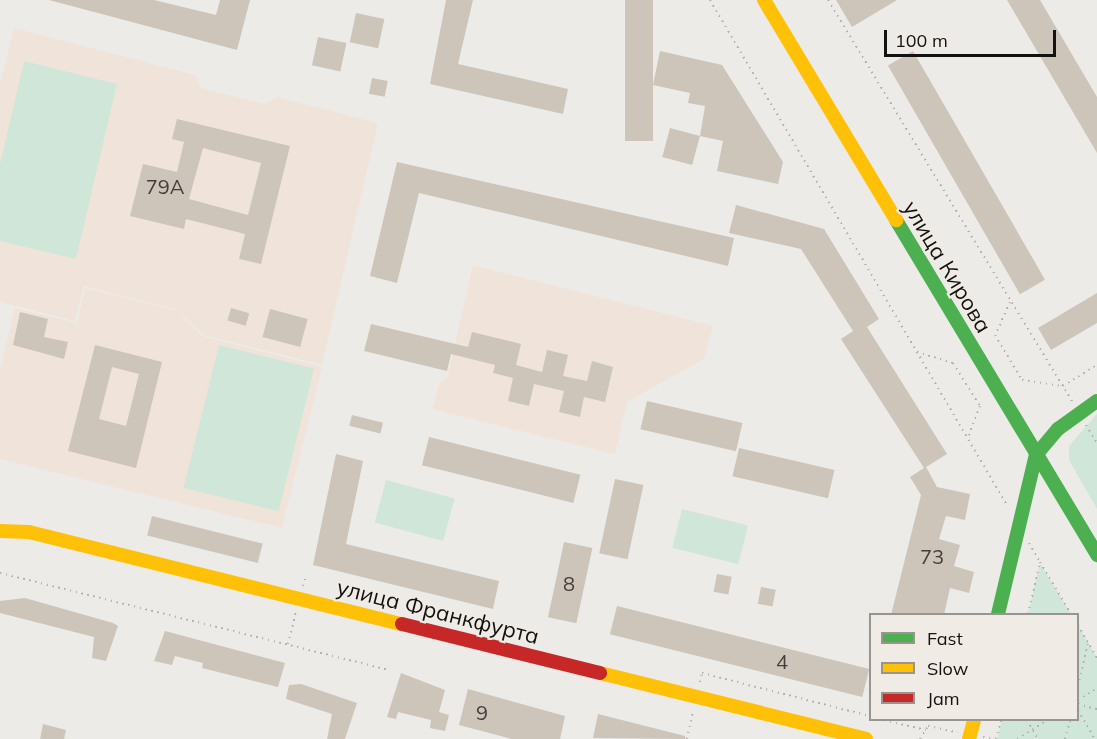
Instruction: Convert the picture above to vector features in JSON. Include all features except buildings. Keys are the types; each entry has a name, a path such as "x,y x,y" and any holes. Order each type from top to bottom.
{"main road":[{"name":"улица Кирова","path":"764,0 1097,555"},
{"path":"998,613 1036,455 1078,412 1097,401"},
{"name":"улица Франкфурта","path":"0,531 29,532 866,739"},
{"path":"970,737 974,721"}],"path":[{"path":"710,0 1070,613"},
{"path":"828,0 1097,443"},
{"path":"1010,302 995,336 1022,380 1063,386 1097,365"},
{"path":"917,352 953,363 980,406 968,438"},
{"path":"1028,613 1040,562"},
{"path":"0,573 386,669"},
{"path":"1079,628 1097,658"},
{"path":"1079,639 1084,636"},
{"path":"1079,678 1088,642"},
{"path":"1079,701 1097,688"},
{"path":"1079,703 1097,709"},
{"path":"1079,713 1095,739"},
{"path":"888,721 926,730"},
{"path":"920,739 928,726 970,737 994,739 1001,721"},
{"path":"1028,721 1038,739"},
{"path":"1017,739 1045,721"},
{"path":"1065,739 1070,721"}],"shaded area":[{"path":"14,28 195,75 201,88 265,104 277,97 378,123 322,365 203,335 178,310 84,286 75,321 0,302 0,84"},
{"path":"473,265 713,326 704,359 627,402 615,454 432,409 440,382 447,378"},
{"path":"85,288 178,311 202,336 322,367 282,528 0,459 0,369 15,308 77,323"}],"green space":[{"path":"24,61 117,84 76,259 0,241 0,164"},
{"path":"219,345 314,369 279,511 183,488"},
{"path":"1097,414 1097,509 1069,460 1069,446"},
{"path":"386,480 455,498 443,541 375,523"},
{"path":"682,509 748,525 738,564 672,548"},
{"path":"1040,563 1070,613 1028,613"},
{"path":"1079,627 1097,658 1097,739 997,739 1002,721 1079,721"}],"traffic: fast":[{"path":"896,220 1097,555"},
{"path":"998,613 1036,455 1058,429 1097,401"}],"traffic: slow":[{"path":"764,0 896,220"},
{"path":"0,531 29,532 402,624"},
{"path":"600,673 866,739"},
{"path":"969,739 974,721"}],"traffic: jam":[{"path":"402,624 600,673"}]}
